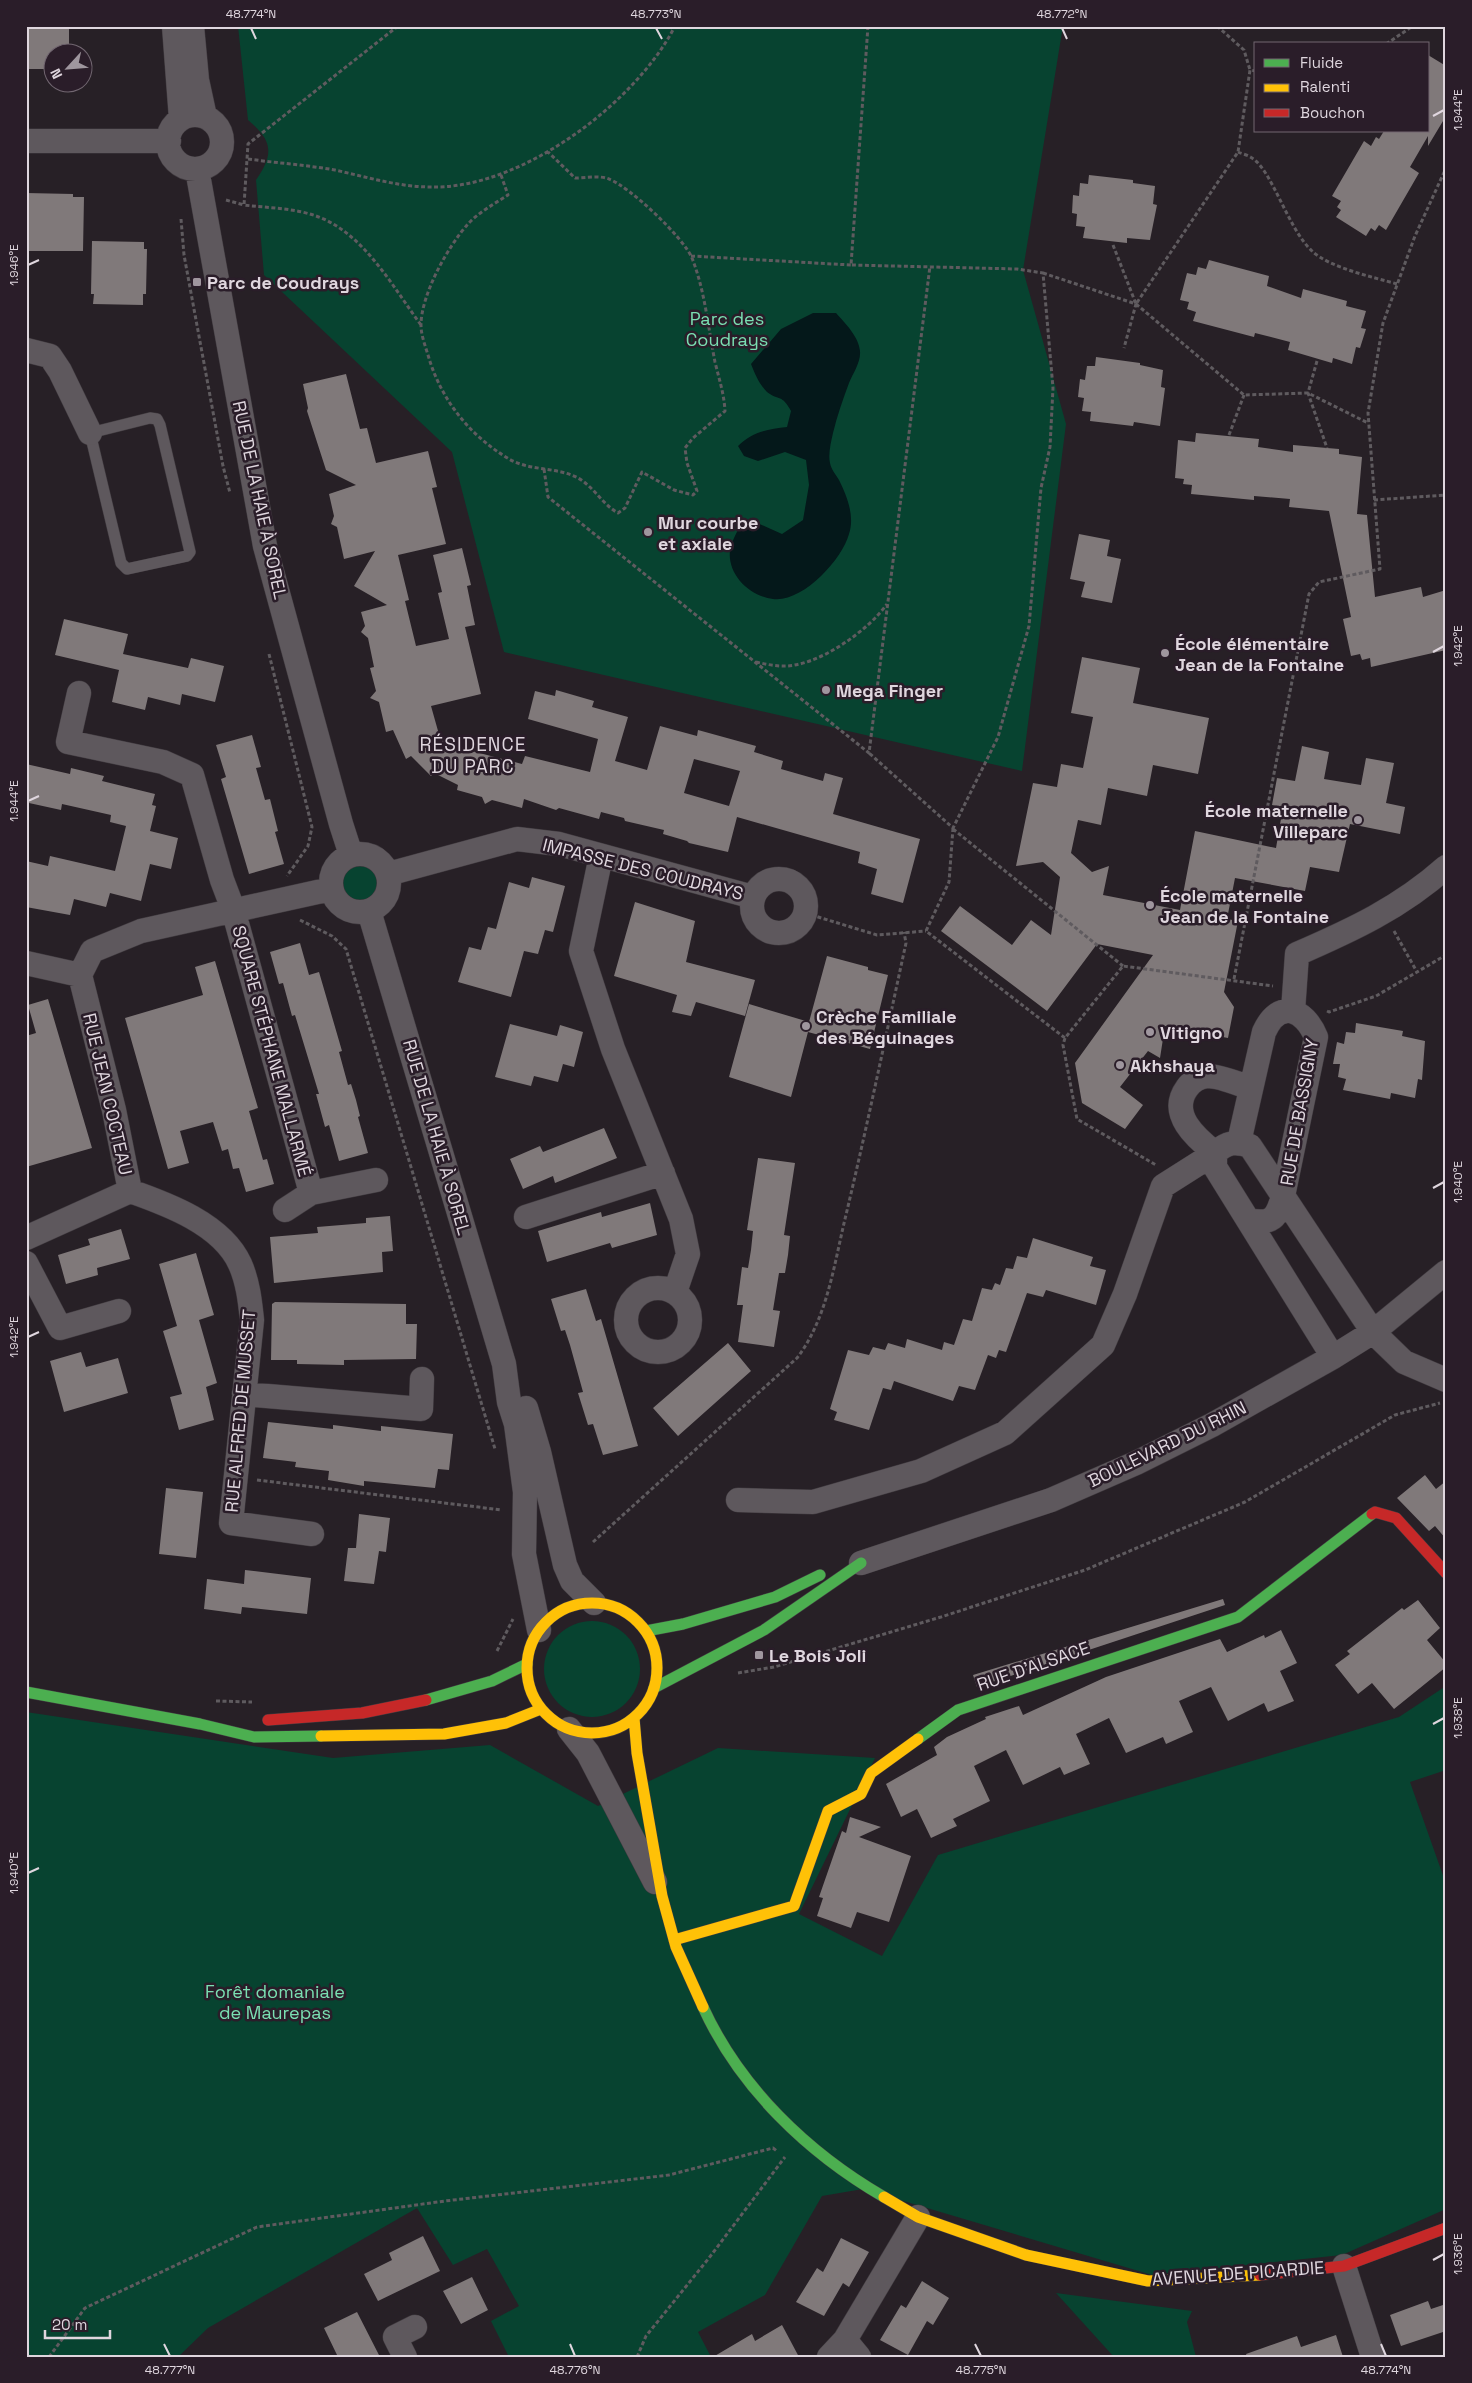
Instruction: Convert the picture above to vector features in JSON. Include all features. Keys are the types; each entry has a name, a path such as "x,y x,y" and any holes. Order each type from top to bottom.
{"street":[{"path":"174,26 181,119"},
{"path":"192,26 197,80 206,117"},
{"path":"200,115 206,117 212,120 220,130 222,143 218,156 209,165 197,169 184,166 174,159 168,147 169,134 176,122 187,116 200,115"},
{"path":"26,141 169,141"},
{"name":"RUE DE LA HAIE À SOREL","path":"197,169 265,546 351,855"},
{"path":"26,350 50,356 60,371 90,433"},
{"name":"SQUARE STÉPHANE MALLARMÉ","path":"79,693 68,742 163,762 192,775 222,880 233,909 311,1192"},
{"name":"IMPASSE DES COUDRAYS","path":"388,874 517,839 559,844 753,897"},
{"path":"360,853 377,859 388,874 388,892 378,906 369,911 353,912 345,908 339,904 331,889 330,880 337,864 351,855 360,853"},
{"path":"601,856 581,951 613,1049 680,1219 688,1254 675,1292"},
{"path":"738,1500 813,1502 921,1471 1004,1433 1103,1345 1131,1276 1163,1186 1215,1154 1225,1144 1239,1142 1264,1032 1270,1020 1284,1011 1294,1000 1297,954 1356,928 1384,912 1419,891 1446,867"},
{"name":"IMPASSE DES COUDRAYS","path":"770,880 787,880 794,884 804,896 806,913 796,928 780,934 771,932 757,922 753,914 753,897 763,884 770,880"},
{"path":"26,963 80,975 92,951 141,931 233,909 331,889"},
{"name":"RUE DE LA HAIE À SOREL","path":"369,911 504,1364 509,1402 516,1424 525,1492 524,1554 539,1630"},
{"name":"RUE JEAN COCTEAU","path":"26,1238 130,1191 114,1110 80,975"},
{"name":"RUE DE BASSIGNY","path":"1248,1220 1260,1222 1272,1219 1278,1213 1284,1196 1316,1037 1294,1000"},
{"path":"1251,1088 1206,1076 1191,1083 1182,1095 1180,1111 1188,1128 1215,1154 1215,1167 1333,1357"},
{"name":"RUE DE BASSIGNY","path":"1239,1142 1250,1146 1373,1332 1404,1362 1446,1380"},
{"path":"526,1217 663,1173"},
{"name":"SQUARE STÉPHANE MALLARMÉ","path":"285,1210 311,1192 376,1180"},
{"name":"RUE ALFRED DE MUSSET","path":"130,1191 174,1206 216,1233 239,1262 248,1290 252,1320 231,1523 312,1534"},
{"path":"26,1263 60,1328 119,1311"},
{"name":"BOULEVARD DU RHIN","path":"646,1632 683,1624 775,1598 822,1574 861,1563 1050,1500 1136,1463 1212,1425 1333,1357 1373,1332 1446,1272"},
{"name":"RUE DE LA HAIE À SOREL","path":"504,1364 523,1399 538,1452 565,1565 572,1581 594,1602"},
{"path":"244,1394 421,1408 422,1379"},
{"name":"RUE D'ALSACE","path":"674,1940 794,1906 828,1811 861,1794 871,1772 958,1710 1238,1617 1375,1512 1396,1518 1446,1572"},
{"name":"BOULEVARD DU RHIN","path":"654,1688 764,1630 861,1563"},
{"path":"594,1602 624,1611 636,1620 646,1632 654,1649 657,1669 654,1688 646,1704 634,1718 620,1727 603,1732 586,1733 569,1729 554,1721 541,1709 533,1695 528,1680 527,1664 530,1646 539,1630 550,1618 563,1609 578,1604 594,1602"},
{"path":"200,1724 249,1722 371,1711 444,1696 492,1681 527,1664"},
{"path":"26,1692 200,1724 254,1737 444,1734 506,1723 541,1709"},
{"name":"AVENUE DE PICARDIE","path":"634,1718 637,1753 662,1896 674,1940 707,2015 744,2077 805,2142 860,2184 918,2217 1026,2255 1148,2280 1250,2276 1344,2266 1446,2228"},
{"name":"AVENUE DE PICARDIE","path":"569,1729 588,1753 662,1896"},
{"path":"844,2351 918,2217"},
{"path":"1344,2266 1373,2357"},
{"path":"405,2357 395,2337 415,2327"}],"lane":[{"path":"150,418 157,419 190,552 187,556 127,569 124,567 90,433 150,418"}],"path":[{"path":"398,26 248,144 244,205 305,213 317,216 336,226 366,253 421,325"},
{"path":"248,159 334,170 408,186 454,186 501,175 548,152 598,117 649,67 666,44 675,26"},
{"path":"851,264 868,26"},
{"path":"1124,348 1136,304 1238,152 1250,70 1244,50 1217,26"},
{"path":"1389,42 1413,26"},
{"path":"1250,70 1254,71"},
{"path":"501,175 508,195 468,224 454,243 429,288 424,306 421,325 433,373 451,408 479,439 511,460 576,477 590,486 609,508 618,512 625,508 642,472 674,490 693,495 697,491 685,448 692,438 725,411 724,393 715,364 706,308 691,256 669,228 638,197 609,178 575,178 548,152"},
{"path":"1238,152 1253,158 1264,171 1292,226 1312,252 1350,271 1397,284"},
{"path":"1234,979 1309,594 1319,582 1380,569 1368,412 1383,323 1415,236 1446,168"},
{"path":"1113,245 1136,304"},
{"path":"691,256 851,264 1017,269 1043,272 1136,304 1244,395 1308,393 1369,423"},
{"path":"869,753 930,266"},
{"path":"926,931 949,882 953,828 998,737 1029,626 1041,488 1050,447 1053,388 1043,272"},
{"path":"1317,361 1308,393 1327,448"},
{"path":"1229,435 1244,395"},
{"path":"544,469 548,497 869,753 953,828 1123,966 1234,979 1329,1012 1376,996 1446,955"},
{"path":"1374,500 1446,495"},
{"path":"754,662 784,666 814,658 857,636 887,604"},
{"path":"282,900 287,914 332,936 346,949 491,1435"},
{"path":"1384,912 1417,972"},
{"path":"806,913 877,936 926,931 1065,1038"},
{"path":"593,1542 797,1358 806,1346 815,1328 830,1283 853,1186 906,943 904,932"},
{"path":"1123,966 1065,1038 1063,1045 1077,1119 1136,1151 1176,1178"},
{"path":"735,1673 774,1667 932,1620 1085,1570 1245,1502 1395,1415 1446,1402"},
{"path":"236,1478 502,1510"},
{"path":"495,1654 517,1612"},
{"path":"212,1701 260,1702"},
{"path":"49,2357 85,2308 257,2227 445,2201 669,2175 773,2148 786,2157 646,2336 637,2357"}],"green space":[{"name":"Parc des Coudrays","path":"238,26 1063,26 1023,270 1066,424 1022,771 504,652 452,452 264,275 256,180 266,163 268,148 262,135 248,120"},
{"path":"360,866 372,871 377,883 372,895 360,900 348,895 343,883 348,871"},
{"path":"592,1621 610,1624 626,1635 637,1651 640,1669 637,1687 626,1703 610,1714 592,1717 574,1714 558,1703 547,1687 544,1669 547,1651 558,1635 574,1624"},
{"name":"Forêt domaniale de Maurepas","path":"1446,1686 1446,1770 1410,1782 1446,1884 1446,2209 1342,2255 1152,2275 863,2189 822,2196 765,2295 698,2332 711,2357 509,2357 491,2321 519,2306 487,2249 453,2265 417,2208 208,2328 178,2357 26,2357 26,1712 333,1758 490,1745 598,1806 718,1748 875,1758 799,1914 882,1956 938,1855 1399,1717"},
{"path":"1056,2293 1192,2311 1187,2322 1196,2357 1114,2357"}],"shaded area":[{"path":"813,313 836,313 854,335 860,351 858,363 838,414 829,459 832,470 839,480 847,499 851,513 851,527 838,556 819,578 796,594 773,599 748,589 741,582 732,567 730,550 740,525 753,521 782,534 803,520 809,485 806,460 785,452 758,461 744,456 738,446 749,437 761,432 787,427 791,411 783,400 771,395 764,389 751,364 781,329"}],"building":[{"path":"26,26 69,26 69,42 42,42 42,69 26,69"},
{"path":"1430,56 1446,66 1446,116 1428,146 1428,136 1410,167 1419,173 1386,230 1379,225 1375,231 1371,228 1366,236 1336,217 1341,210 1337,207 1341,201 1332,196 1364,141 1371,146 1376,137 1379,139 1383,132 1430,132"},
{"path":"1089,175 1133,180 1133,183 1155,186 1153,204 1157,205 1150,240 1127,238 1127,243 1083,238 1085,227 1076,226 1077,214 1072,213 1073,195 1079,196 1080,183 1088,184"},
{"path":"26,193 73,194 73,197 84,197 83,251 26,251"},
{"path":"92,241 144,242 144,249 147,249 146,294 143,294 143,305 93,304 94,294 91,294"},
{"path":"1209,260 1269,276 1267,286 1301,298 1303,289 1347,301 1346,306 1366,311 1361,328 1366,329 1360,348 1356,347 1352,364 1333,358 1332,363 1288,350 1290,342 1255,333 1254,337 1193,321 1196,312 1187,309 1189,302 1180,300 1187,273 1196,275 1198,267 1206,269"},
{"path":"1096,357 1140,363 1140,365 1163,370 1161,387 1165,388 1160,426 1134,422 1133,426 1090,421 1091,412 1082,411 1084,398 1078,397 1080,379 1085,380 1087,366 1095,366"},
{"path":"346,374 360,429 367,428 376,463 428,451 437,487 432,488 446,544 398,555 409,600 405,601 416,646 449,639 438,593 442,592 433,555 462,548 471,585 467,586 475,625 465,627 481,694 431,706 440,738 468,750 522,764 525,756 590,772 598,739 528,719 535,691 555,696 556,690 594,701 592,707 628,717 615,761 647,770 660,726 697,736 698,730 756,746 754,752 783,761 781,769 823,781 825,773 843,778 833,814 920,839 903,903 871,894 877,869 858,863 860,852 737,817 728,852 689,843 663,834 664,830 625,821 624,818 601,812 599,819 559,808 556,810 524,799 522,808 492,800 485,804 482,797 457,790 458,785 434,773 431,776 411,756 406,759 393,730 386,732 379,702 370,698 376,691 370,668 374,667 368,638 361,632 365,626 361,612 387,605 354,586 375,551 344,559 337,527 331,524 334,516 329,494 356,485 326,470 307,411 303,384","holes":["694,759 740,771 729,806 684,793"]},
{"path":"1196,433 1259,439 1258,447 1293,452 1293,445 1339,449 1339,454 1362,457 1357,514 1367,515 1375,597 1421,587 1423,597 1446,590 1446,650 1371,667 1370,658 1362,660 1360,654 1351,656 1343,619 1351,617 1329,511 1289,507 1290,499 1254,496 1254,500 1191,494 1192,485 1183,484 1184,479 1175,478 1178,440 1195,442"},
{"path":"1079,534 1110,540 1107,556 1121,559 1112,603 1081,597 1085,582 1070,579"},
{"path":"64,619 128,634 123,654 188,668 191,658 224,666 215,702 182,694 180,705 148,697 145,710 112,702 119,670 55,655"},
{"path":"1082,657 1140,668 1133,703 1209,718 1198,774 1153,765 1147,796 1108,788 1101,825 1078,820 1071,853 1092,872 1109,866 1103,895 1180,910 1195,831 1276,848 1283,807 1272,805 1277,778 1295,781 1302,746 1329,752 1324,779 1361,785 1366,758 1394,763 1386,803 1405,807 1400,834 1350,824 1339,872 1310,867 1305,891 1235,878 1227,919 1238,921 1224,992 1234,1007 1228,1038 1165,1026 1160,1058 1148,1051 1120,1087 1143,1105 1125,1129 1082,1103 1075,1063 1153,955 1097,944 1047,1011 941,931 960,906 1012,945 1031,920 1051,935 1060,877 1043,862 1016,866 1033,783 1057,787 1061,764 1083,768 1093,717 1071,713"},
{"path":"252,735 261,767 256,768 265,800 270,799 278,831 275,832 284,864 249,874 221,779 226,777 216,745"},
{"path":"26,764 70,774 71,768 104,776 102,781 155,794 152,805 156,806 150,831 178,838 171,869 150,864 141,901 110,893 106,907 74,899 70,915 26,907 26,861 48,866 50,856 115,871 126,826 110,822 111,815 62,804 61,810 29,803 30,799 26,799"},
{"path":"532,877 565,886 553,932 545,930 538,954 524,951 511,997 458,982 469,947 481,950 488,927 496,929 509,882 529,888"},
{"path":"635,902 695,921 686,962 755,980 745,1016 696,1002 691,1016 672,1012 677,995 614,976"},
{"path":"300,943 309,975 319,972 342,1051 339,1052 348,1085 351,1084 356,1100 360,1116 358,1117 368,1153 339,1161 329,1125 325,1127 316,1094 319,1094 295,1015 292,1016 283,983 279,984 270,952"},
{"path":"827,956 868,967 868,970 888,975 870,1049 808,1032 791,1097 729,1077 749,1004 809,1022"},
{"path":"215,961 258,1108 249,1111 263,1160 267,1159 274,1184 246,1192 239,1168 233,1169 228,1149 222,1151 213,1122 180,1131 189,1163 168,1169 125,1018 203,995 195,967"},
{"path":"48,999 92,1148 26,1167 26,1036 36,1033 28,1005"},
{"path":"1356,1023 1403,1031 1402,1036 1425,1041 1422,1080 1418,1079 1415,1098 1391,1093 1390,1099 1343,1090 1346,1079 1338,1077 1340,1064 1333,1064 1337,1042 1344,1044 1346,1032 1355,1033"},
{"path":"510,1024 557,1036 560,1025 583,1032 574,1067 563,1064 558,1082 534,1076 531,1086 495,1077"},
{"path":"604,1128 617,1158 555,1183 553,1176 523,1189 510,1159 540,1146 543,1152"},
{"path":"758,1158 795,1163 784,1235 790,1236 788,1255 785,1273 779,1273 773,1310 780,1311 774,1347 738,1342 743,1305 737,1305 742,1267 748,1268 751,1250 753,1231 747,1230"},
{"path":"650,1203 657,1235 612,1248 610,1243 547,1262 538,1231 601,1212 602,1217"},
{"path":"390,1216 393,1251 382,1252 383,1272 274,1283 270,1237 318,1233 317,1227 366,1223 366,1218"},
{"path":"121,1229 130,1259 97,1268 98,1275 66,1284 58,1255 90,1245 88,1239"},
{"path":"1033,1238 1093,1257 1090,1266 1106,1270 1096,1305 1046,1290 1043,1297 1027,1293 1006,1352 999,1350 996,1358 988,1355 975,1390 959,1386 953,1401 894,1381 891,1390 883,1388 869,1430 834,1420 837,1412 830,1409 848,1350 869,1355 873,1347 885,1350 888,1343 905,1348 907,1339 942,1350 944,1342 954,1345 963,1319 972,1321 982,1288 992,1290 995,1283 1000,1285 1006,1268 1013,1269 1017,1256 1027,1258"},
{"path":"196,1253 214,1315 199,1320 217,1383 206,1387 214,1420 179,1430 170,1397 182,1394 163,1331 177,1326 159,1264"},
{"path":"586,1289 596,1321 601,1319 638,1446 603,1455 593,1424 588,1425 578,1393 583,1392 570,1345 565,1330 561,1331 551,1299"},
{"path":"275,1302 406,1304 406,1324 417,1324 416,1359 344,1360 344,1365 297,1364 297,1360 271,1360 272,1304"},
{"path":"728,1343 751,1371 678,1436 653,1408"},
{"path":"81,1352 86,1367 118,1358 128,1393 64,1412 50,1361"},
{"path":"268,1422 333,1429 333,1425 381,1431 381,1426 453,1434 449,1470 438,1469 435,1488 364,1481 364,1486 328,1480 329,1471 295,1467 296,1462 263,1458"},
{"path":"1425,1475 1436,1489 1446,1481 1446,1539 1435,1526 1429,1531 1397,1498"},
{"path":"166,1488 203,1492 196,1558 159,1554"},
{"path":"359,1514 390,1518 386,1552 379,1551 374,1584 344,1581 348,1548 356,1548"},
{"path":"245,1570 311,1578 307,1614 242,1607 241,1614 204,1609 207,1579 244,1584"},
{"path":"1223,1599 1225,1605 977,1687 973,1675"},
{"path":"1418,1600 1440,1628 1427,1640 1446,1663 1446,1667 1394,1709 1372,1683 1358,1694 1335,1665 1350,1654 1347,1651 1402,1608 1404,1610"},
{"path":"1281,1630 1297,1663 1280,1671 1294,1701 1268,1712 1264,1703 1228,1721 1211,1687 1179,1701 1193,1732 1166,1744 1163,1737 1126,1753 1109,1718 1076,1734 1090,1764 1064,1775 1060,1767 1023,1785 1006,1750 974,1766 990,1801 953,1819 957,1826 931,1838 917,1809 901,1817 886,1784 937,1755 934,1747 947,1737 986,1719 985,1717 1019,1706 1023,1715 1106,1677 1220,1639 1227,1652 1264,1635 1265,1638"},
{"path":"850,1817 881,1827 859,1837 911,1856 889,1922 857,1912 851,1928 817,1916 823,1898 819,1897 842,1831 846,1833"},
{"path":"423,2236 440,2271 378,2301 364,2274 392,2260 389,2253"},
{"path":"841,2238 869,2252 849,2287 843,2283 824,2316 796,2302 817,2268 823,2272"},
{"path":"472,2277 488,2310 461,2324 443,2291"},
{"path":"922,2281 949,2298 933,2325 927,2321 908,2355 880,2340 901,2305 906,2308"},
{"path":"1428,2301 1431,2309 1446,2304 1446,2331 1401,2346 1390,2315"},
{"path":"357,2312 380,2357 338,2357 324,2328"},
{"path":"782,2325 799,2357 713,2357 752,2334 755,2341"},
{"path":"1336,2335 1343,2357 1247,2357 1246,2354 1297,2336 1301,2347"}],"traffic: fast":[{"path":"918,1739 958,1710 1238,1617 1372,1514"},
{"path":"654,1688 764,1630 861,1563"},
{"path":"646,1631 683,1624 775,1597 820,1575"},
{"path":"426,1700 492,1681 527,1664"},
{"path":"26,1692 200,1724 254,1737 321,1736"},
{"path":"703,2007 718,2037 736,2065 779,2116 829,2160 856,2180 884,2197"}],"traffic: slow":[{"path":"592,1603 605,1604 617,1608 638,1622 652,1643 656,1655 657,1668 656,1681 652,1693 638,1714 617,1728 605,1732 592,1733 579,1732 567,1728 546,1714 532,1693 528,1681 527,1668 528,1655 532,1643 546,1622 567,1608 579,1604 592,1603"},
{"path":"321,1736 444,1734 506,1723 541,1709"},
{"path":"634,1718 637,1753 662,1896 676,1947 703,2007"},
{"path":"674,1940 794,1906 828,1811 861,1794 871,1773 918,1739"},
{"path":"884,2197 918,2217 1026,2255 1148,2281 1260,2275"}],"traffic: jam":[{"path":"1372,1514 1375,1512 1396,1518 1446,1573"},
{"path":"268,1720 362,1713 426,1700"},
{"path":"1260,2275 1344,2266 1446,2228"}],"place":[{"name":"Parc de Coudrays","path":"197,282"},
{"name":"Mur courbe et axiale","path":"648,532"},
{"name":"École élémentaire Jean de la Fontaine","path":"1165,653"},
{"name":"Mega Finger","path":"826,690"},
{"name":"École maternelle Villeparc","path":"1358,820"},
{"name":"École maternelle Jean de la Fontaine","path":"1150,905"},
{"name":"Crèche Familiale des Béguinages","path":"806,1026"},
{"name":"Vitigno","path":"1150,1032"},
{"name":"Akhshaya","path":"1120,1065"},
{"name":"Le Bois Joli","path":"759,1655"}],"district":[{"name":"RÉSIDENCE DU PARC","path":"473,755"}]}
